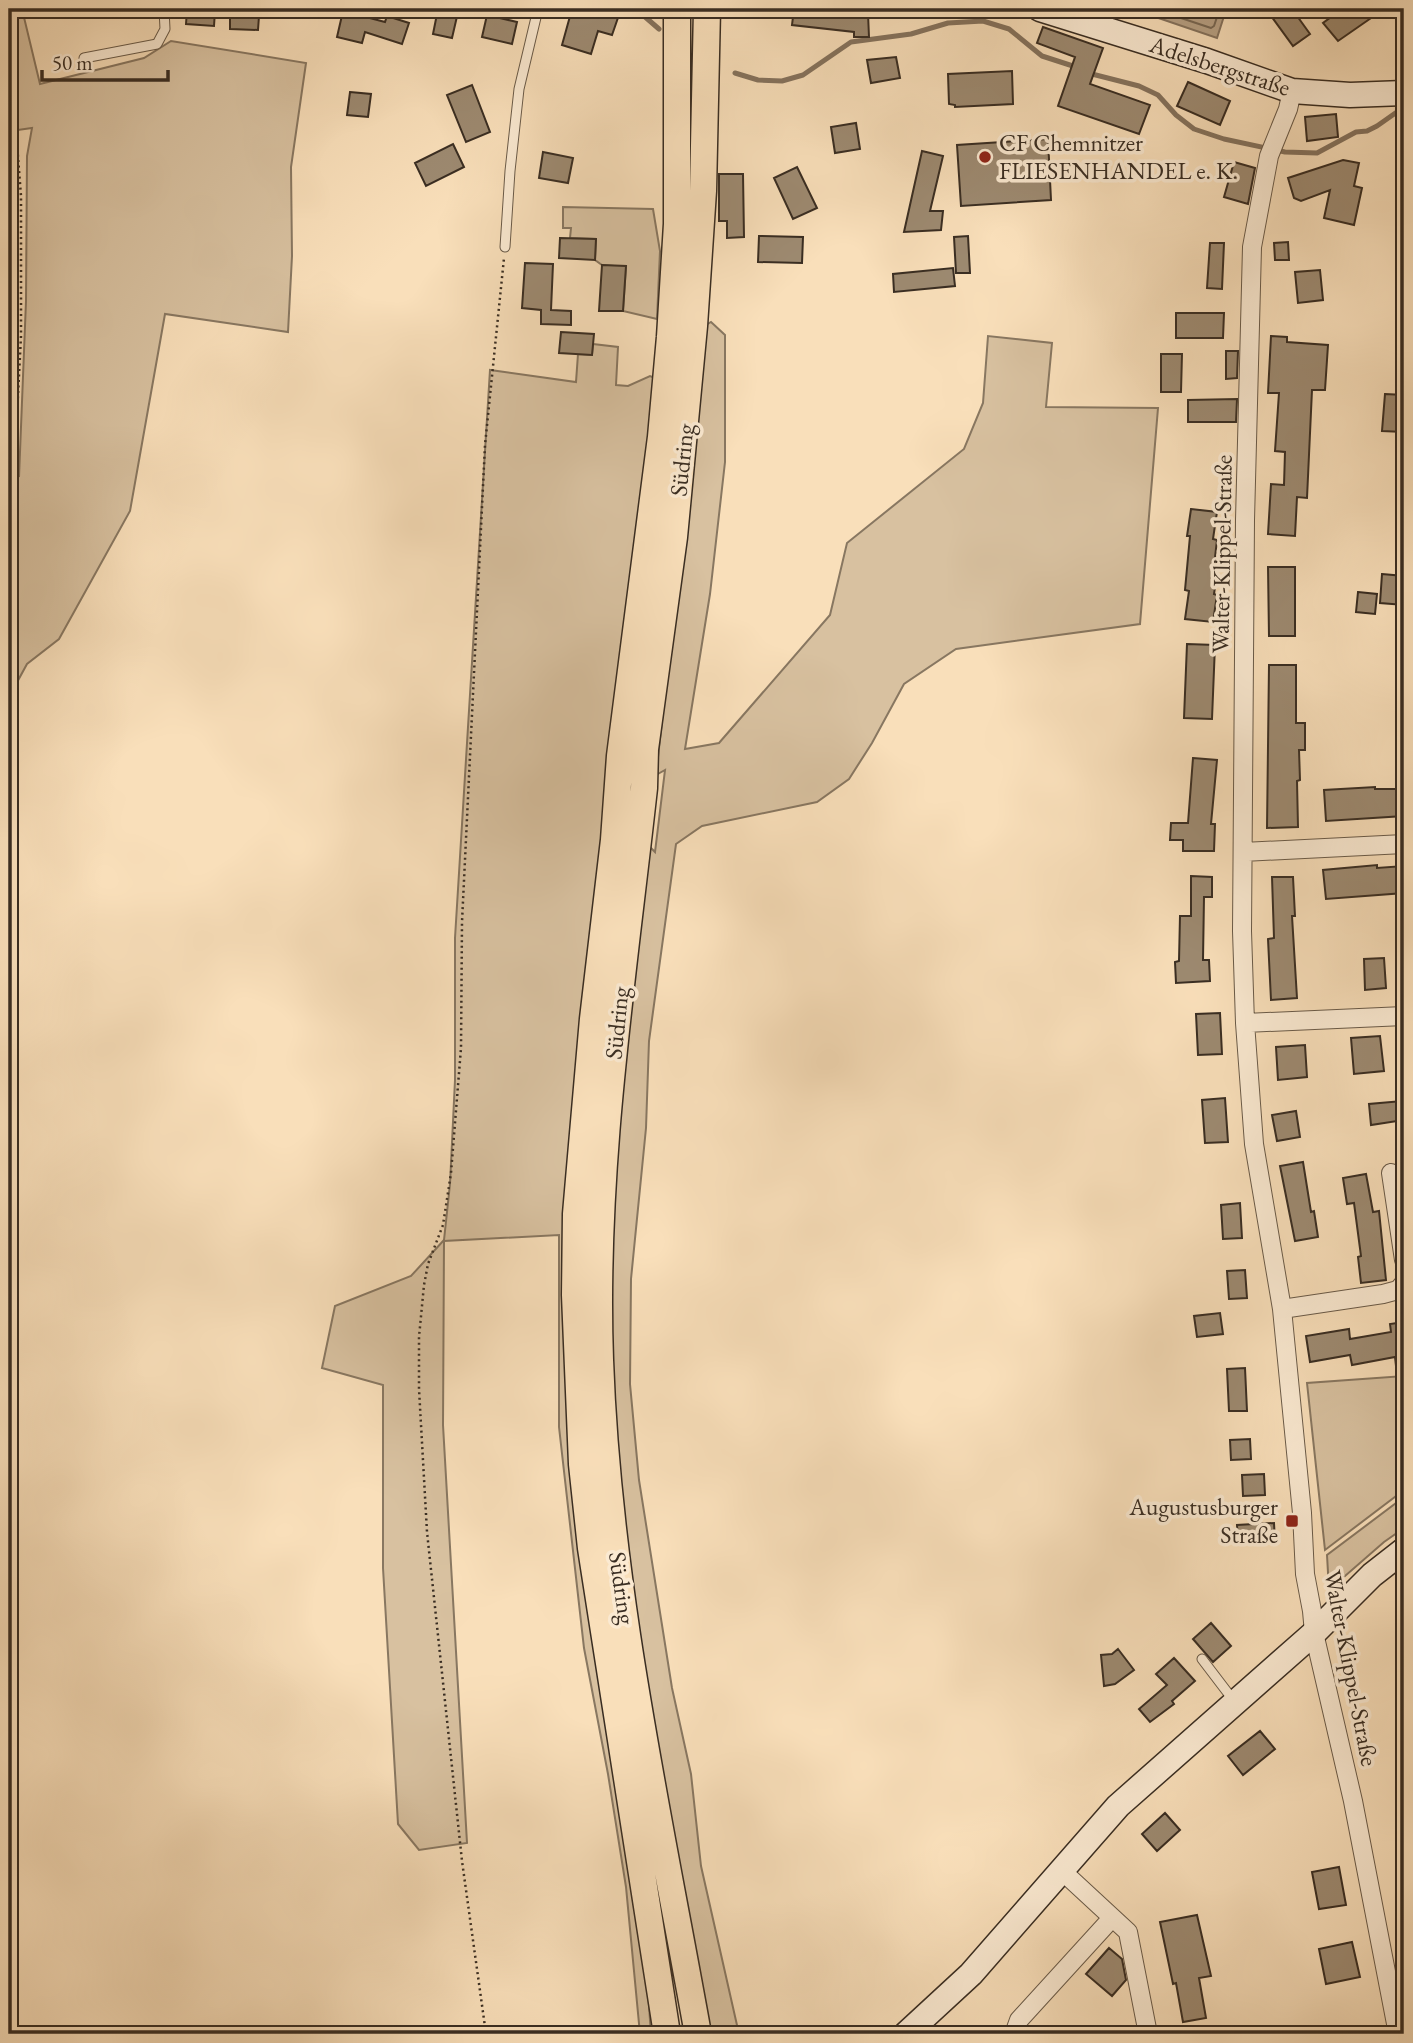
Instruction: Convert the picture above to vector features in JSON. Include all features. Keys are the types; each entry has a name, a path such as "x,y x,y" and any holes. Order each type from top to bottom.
{"main road":[{"name":"Südring","path":"677,9 677,211 671,311 661,437 620,756 618,798 626,840 601,1202 599,1296 603,1429 610,1510 656,1804 698,2034"},
{"name":"Südring","path":"667,2034 591,1548 582,1464 575,1295 579,1175 593,1020 626,840 644,788 645,749 675,524 694,326 703,191 707,9"},
{"name":"Adelsbergstraße","path":"1040,9 1207,61 1292,91 1350,95 1404,93"},
{"path":"906,2034 971,1974 1126,1798 1404,1550"}],"street":[{"name":"Walter-Klippel-Straße","path":"1292,91 1288,109 1269,156 1252,247 1245,520 1242,852 1245,1023 1254,1144 1282,1309 1302,1513 1305,1574 1314,1633 1353,1801 1398,2034"},
{"path":"1242,852 1404,844"},
{"path":"1245,1023 1404,1016"},
{"path":"1391,1173 1404,1260"},
{"path":"1282,1309 1383,1294 1398,1290 1404,1283"},
{"path":"1061,1870 1128,1932 1148,2034"},
{"path":"1014,2034 1019,2020 1112,1918"}],"lane":[{"path":"84,58 157,44 165,29 164,9"},
{"path":"505,247 519,89 538,9"},
{"path":"1202,1659 1236,1702"}],"path":[{"path":"9,675 9,572 21,336 21,196 11,9"},
{"path":"9,136 17,144"},
{"path":"486,2034 461,1849 432,1584 419,1389 419,1337 428,1264 443,1225 451,1173 460,1062 464,869 485,445 505,247"}],"shaded area":[{"path":"9,9 22,9 40,84 144,58 171,41 306,63 291,167 292,256 288,332 165,314 130,511 59,639 27,664 9,697 9,151 18,187 13,269 12,438 19,477 26,301 27,156 32,128 11,131 9,127"},
{"path":"563,207 653,209 660,251 657,319 623,311 626,267 602,265 595,260 596,239 570,238 571,228 563,228"},
{"path":"711,322 725,335 725,462 710,594 685,749 719,743 830,615 847,543 964,449 983,403 988,336 1052,343 1046,407 1158,408 1140,624 956,649 904,684 849,779 817,802 702,826 676,844 649,1041 646,1128 631,1279 630,1384 639,1480 672,1688 691,1774 701,1866 739,2034 710,2034 660,1774 618,1484 608,1288 622,1071 648,845 655,852 665,770 656,775 706,325"},
{"path":"593,344 618,347 616,385 628,386 650,376 655,378 581,1044 651,2034 640,2034 626,1887 584,1648 559,1427 559,1235 444,1241 443,1425 467,1843 419,1850 398,1824 383,1568 383,1385 322,1368 335,1306 411,1276 444,1240 450,1184 455,1080 455,938 490,370 576,382 578,354 592,355"},
{"path":"1404,1376 1404,1490 1325,1550 1307,1383"},
{"path":"1404,1497 1404,1528 1329,1590 1327,1555"}],"water":[{"path":"1132,9 1219,9 1225,13 1217,38"}],"building":[{"path":"438,9 458,12 452,38 433,34"},
{"path":"572,9 621,9 612,35 598,31 591,54 562,45"},
{"path":"794,9 834,9 833,15 868,13 869,37 854,37 854,32 792,25"},
{"path":"1266,9 1292,9 1310,34 1293,46"},
{"path":"1342,9 1384,9 1338,41 1323,23"},
{"path":"187,10 215,11 214,26 186,24"},
{"path":"343,11 385,22 387,16 409,23 402,44 365,32 362,43 337,37"},
{"path":"230,15 259,16 258,30 230,29"},
{"path":"487,15 517,22 512,44 482,37"},
{"path":"1043,27 1103,48 1090,84 1150,105 1139,134 1058,106 1075,57 1037,43"},
{"path":"896,57 900,78 871,83 867,60"},
{"path":"1012,71 1013,104 955,107 949,104 948,74"},
{"path":"1188,82 1230,101 1220,125 1177,106"},
{"path":"472,85 490,132 466,142 447,95"},
{"path":"350,92 371,94 368,117 347,115"},
{"path":"1336,114 1338,137 1307,141 1305,117"},
{"path":"856,123 860,149 835,153 831,127"},
{"path":"1048,139 1051,200 961,206 957,145"},
{"path":"453,144 464,167 426,186 415,163"},
{"path":"922,151 943,156 930,211 943,211 941,230 904,232"},
{"path":"543,152 573,158 568,183 539,178"},
{"path":"1343,160 1359,163 1354,186 1362,188 1354,225 1324,218 1330,190 1301,201 1294,198 1288,178"},
{"path":"1234,162 1255,168 1248,204 1224,197"},
{"path":"797,167 817,208 793,219 774,178"},
{"path":"719,174 743,174 744,237 727,238 727,221 719,221"},
{"path":"759,236 803,237 802,263 758,262"},
{"path":"968,236 970,273 956,273 954,237"},
{"path":"560,238 596,239 595,260 559,258"},
{"path":"1288,242 1289,260 1275,260 1274,243"},
{"path":"1210,243 1224,243 1222,289 1207,288"},
{"path":"525,263 553,264 551,310 571,311 571,325 541,324 541,310 522,308"},
{"path":"602,265 626,266 623,311 599,311"},
{"path":"953,268 955,286 894,292 893,274"},
{"path":"1320,270 1323,300 1298,303 1295,272"},
{"path":"1176,313 1224,313 1223,338 1176,338"},
{"path":"561,332 594,334 592,355 559,353"},
{"path":"1271,336 1287,337 1287,342 1328,345 1325,390 1312,390 1307,498 1297,497 1295,536 1268,534 1271,484 1284,485 1285,452 1275,451 1279,393 1268,393"},
{"path":"1226,351 1238,351 1237,378 1226,379"},
{"path":"1161,354 1182,354 1181,392 1161,392"},
{"path":"1385,394 1404,395 1404,432 1382,431"},
{"path":"1237,399 1236,422 1188,422 1188,400"},
{"path":"1191,509 1217,512 1213,539 1217,540 1214,566 1218,567 1214,594 1217,595 1213,622 1185,619 1189,591 1185,590 1190,536 1187,536"},
{"path":"1268,567 1295,567 1295,636 1269,636"},
{"path":"1382,574 1404,576 1404,605 1380,603"},
{"path":"1358,592 1377,594 1375,614 1356,612"},
{"path":"1187,644 1215,645 1212,719 1184,718"},
{"path":"1269,665 1296,665 1296,723 1305,723 1305,750 1299,750 1298,827 1267,828"},
{"path":"1193,758 1217,760 1211,824 1215,824 1214,851 1183,851 1183,840 1170,840 1171,823 1188,823"},
{"path":"1375,787 1404,789 1404,816 1326,821 1324,790"},
{"path":"1377,865 1377,868 1404,866 1404,893 1326,899 1323,870"},
{"path":"1191,876 1212,877 1212,897 1204,897 1203,960 1209,960 1210,981 1176,983 1175,962 1179,961 1180,916 1191,916"},
{"path":"1272,877 1293,877 1295,916 1292,916 1297,998 1271,1000 1268,939 1274,938"},
{"path":"1384,958 1386,988 1365,990 1364,959"},
{"path":"1220,1013 1222,1054 1198,1055 1196,1014"},
{"path":"1380,1036 1384,1071 1354,1074 1351,1038"},
{"path":"1305,1045 1307,1077 1278,1080 1276,1047"},
{"path":"1225,1098 1228,1142 1205,1143 1202,1100"},
{"path":"1402,1101 1404,1120 1371,1125 1369,1104"},
{"path":"1296,1111 1300,1137 1277,1141 1272,1115"},
{"path":"1303,1162 1318,1237 1295,1241 1280,1166"},
{"path":"1366,1174 1373,1212 1379,1211 1386,1280 1361,1283 1358,1257 1361,1256 1354,1203 1347,1204 1343,1178"},
{"path":"1240,1203 1242,1238 1223,1239 1221,1205"},
{"path":"1245,1270 1247,1298 1229,1299 1227,1271"},
{"path":"1220,1313 1223,1334 1197,1337 1194,1316"},
{"path":"1404,1322 1404,1366 1396,1366 1395,1357 1352,1365 1350,1355 1310,1362 1306,1336 1349,1329 1350,1339 1391,1332 1390,1324"},
{"path":"1245,1368 1247,1411 1229,1411 1227,1369"},
{"path":"1250,1439 1251,1459 1231,1460 1230,1440"},
{"path":"1264,1474 1265,1495 1243,1496 1242,1475"},
{"path":"1274,1523 1275,1542 1238,1544 1237,1525"},
{"path":"1211,1623 1231,1646 1213,1662 1193,1639"},
{"path":"1118,1649 1134,1670 1115,1684 1104,1686 1101,1655 1112,1654"},
{"path":"1174,1658 1195,1681 1172,1701 1174,1704 1150,1722 1139,1709 1167,1685 1156,1674"},
{"path":"1260,1731 1275,1749 1243,1775 1228,1756"},
{"path":"1165,1813 1180,1830 1157,1851 1142,1834"},
{"path":"1339,1867 1346,1905 1319,1909 1312,1872"},
{"path":"1197,1915 1211,1976 1199,1978 1206,2018 1183,2022 1160,1922"},
{"path":"1352,1942 1360,1977 1326,1984 1319,1949"},
{"path":"1109,1948 1122,1959 1126,1980 1112,1996 1086,1974"}],"waterway":[{"path":"642,9 644,16 659,29"},
{"path":"735,73 758,80 782,81 803,75 851,42 911,34 948,23 983,21 1009,29 1042,56 1076,67"},
{"path":"1088,73 1139,86 1158,95 1176,115 1194,129 1224,139 1285,152 1317,153 1356,132 1377,126 1404,107"}],"place":[{"name":"CF Chemnitzer FLIESENHANDEL e. K.","path":"985,157"},
{"name":"Augustusburger Straße","path":"1292,1521"}]}
